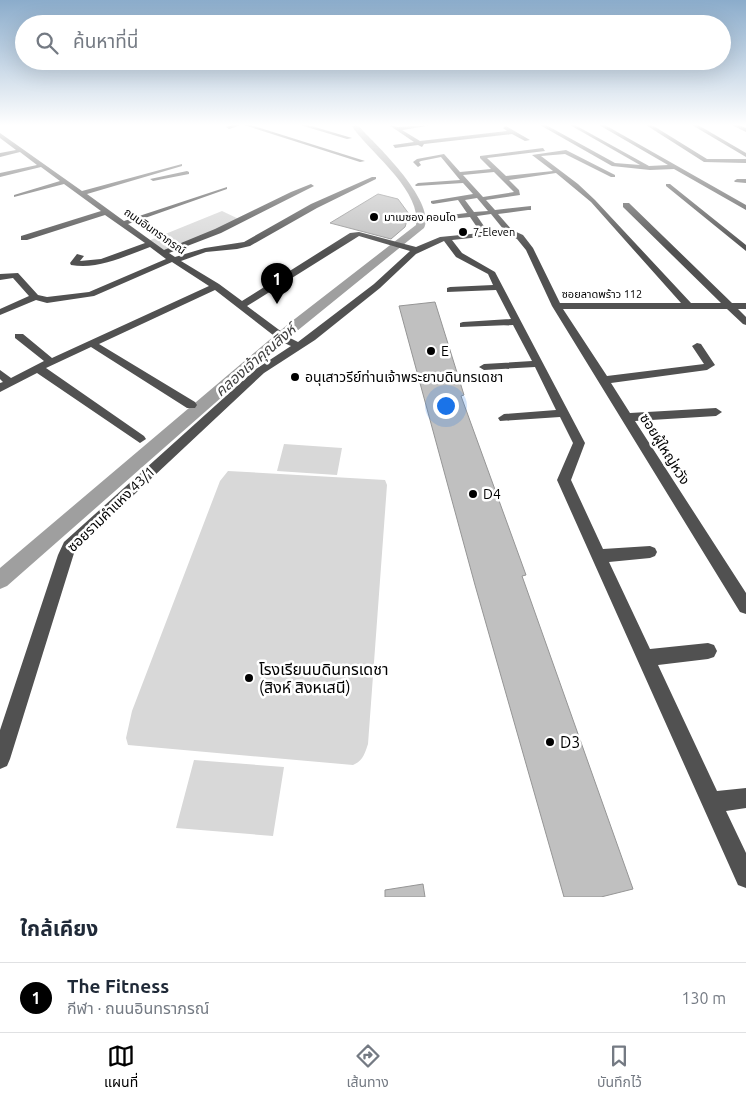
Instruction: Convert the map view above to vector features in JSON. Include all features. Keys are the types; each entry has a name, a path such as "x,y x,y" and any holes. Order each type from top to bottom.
{"street":[{"path":"0,175 35,167"},
{"name":"ถนนอินทราภรณ์","path":"45,167 81,194 94,200 122,224 163,253 216,286 293,343"},
{"path":"81,194 171,167"},
{"name":"ซอยลาดพร้าว 112","path":"452,167 494,212 509,232 520,236 530,250 557,306 746,306"},
{"path":"433,202 518,194 518,191 493,167"},
{"path":"551,167 576,185 587,196 688,305"},
{"path":"595,167 613,176"},
{"path":"636,167 677,167 746,208"},
{"path":"458,174 496,170"},
{"path":"109,194 114,190 150,180 187,173"},
{"path":"505,178 553,173"},
{"path":"0,277 6,274 15,275 35,297 47,300 91,294 174,260 205,250 247,244 314,206 374,178"},
{"path":"418,185 465,181"},
{"path":"737,181 746,181"},
{"path":"16,196 64,182"},
{"path":"668,185 746,249"},
{"path":"163,253 218,232 293,193 311,186"},
{"path":"122,224 225,188"},
{"path":"460,198 486,234"},
{"path":"626,205 746,322"},
{"path":"442,218 528,208"},
{"path":"24,238 106,212"},
{"path":"293,343 311,338 377,286 417,250 446,238 509,232"},
{"path":"242,305 353,235 359,234 417,250"},
{"path":"446,238 459,255 491,272 579,443 575,457 564,475 564,480 746,877"},
{"path":"80,256 74,262 82,265 94,263 151,244"},
{"path":"183,266 215,250"},
{"path":"0,388 38,368 216,286"},
{"path":"450,290 498,287"},
{"path":"0,312 35,297"},
{"name":"ซอยผู้ใหญ่หวัง","path":"557,306 746,607"},
{"path":"463,326 517,322"},
{"path":"19,336 52,362"},
{"name":"ซอยรามคำแหง 43/1","path":"0,759 64,555 70,546 260,371 293,343"},
{"path":"93,344 191,405"},
{"path":"604,380 707,367 710,365 697,346"},
{"path":"484,367 538,364"},
{"path":"38,368 140,439"},
{"path":"0,373 10,383"},
{"path":"627,417 716,412"},
{"path":"504,418 564,413"},
{"path":"599,556 650,552"},
{"path":"646,658 708,651"},
{"path":"712,802 746,798"}],"shaded area":[{"path":"222,211 243,221 163,253 148,241"},
{"path":"284,444 342,448 337,475 277,471"},
{"path":"228,471 385,480 387,485 368,744 365,754 353,765 128,745 126,738 132,711 220,481"},
{"path":"194,760 284,767 273,836 176,828"}],"building":[{"name":"มาเมซอง คอนโด","path":"378,194 398,199 409,214 405,227 391,239 330,223"},
{"path":"435,302 464,395 461,396 526,575 522,576 633,889 601,897 564,897 475,585 399,306"},
{"path":"423,884 425,897 385,897 385,890"}],"waterway":[{"name":"คลองเจ้าคุณสิงห์","path":"0,580 292,328 421,226 422,214 419,206 391,167"}],"place":[{"name":"มาเมซอง คอนโด","path":"374,217"},
{"name":"7-Eleven","path":"463,232"},
{"name":"The Fitness","path":"277,304"},
{"name":"E","path":"431,351"},
{"name":"อนุเสาวรีย์ท่านเจ้าพระยาบดินทรเดชา","path":"295,377"},
{"name":"D4","path":"473,494"},
{"name":"โรงเรียนบดินทรเดชา (สิงห์ สิงหเสนี)","path":"249,678"},
{"name":"D3","path":"550,742"}]}
